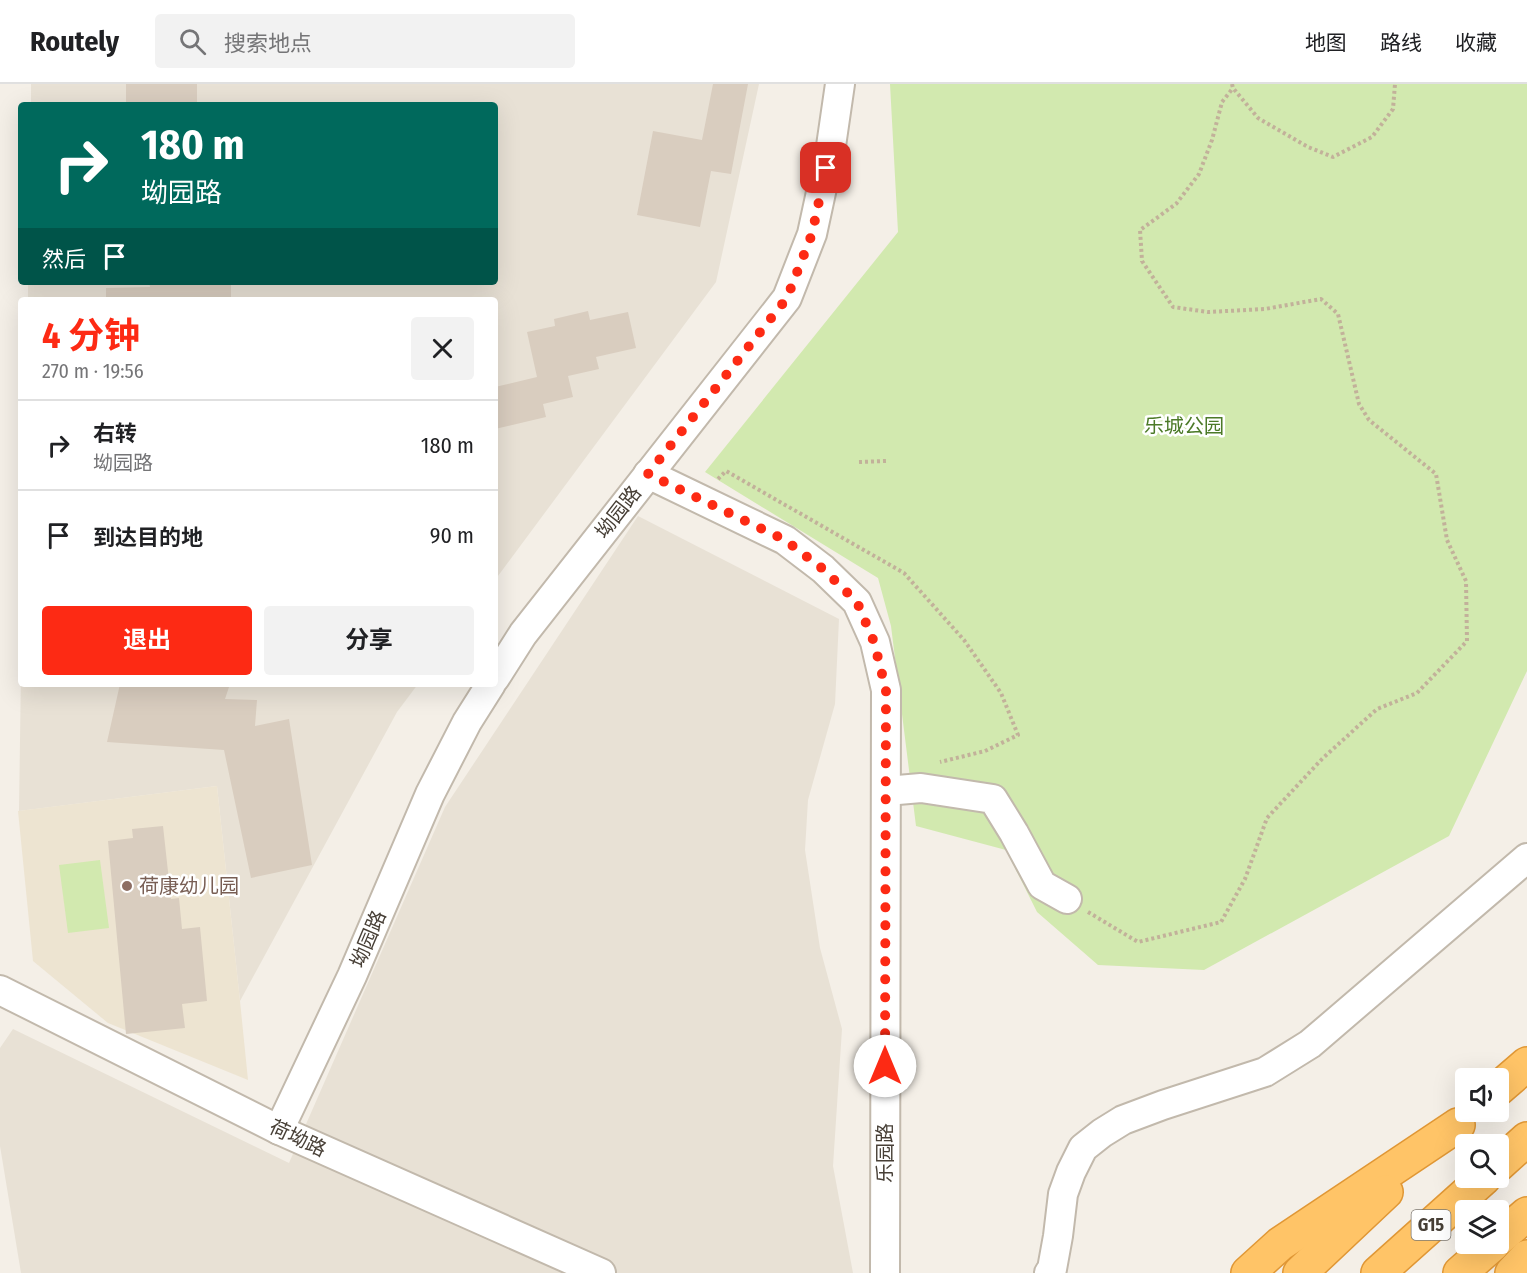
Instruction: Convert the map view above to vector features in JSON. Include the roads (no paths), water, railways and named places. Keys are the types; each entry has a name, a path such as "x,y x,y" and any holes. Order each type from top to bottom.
{"highway":[{"path":"1509,1080 1527,1064"},
{"path":"1248,1273 1280,1244 1460,1122"},
{"path":"1300,1273 1462,1122"},
{"path":"1509,1155 1527,1139"},
{"name":"G15","path":"1378,1273 1473,1188"},
{"path":"1509,1230 1527,1214"},
{"path":"1460,1273 1482,1254"},
{"path":"1512,1273 1527,1257"}],"street":[{"name":"坳园路","path":"498,673 523,634 787,298 812,234 831,146 840,84"},
{"name":"乐园路","path":"648,474 785,540 823,569 857,602 874,642 886,690 885,1273"},
{"name":"坳园路","path":"279,1130 352,976 430,794 467,722 489,687"},
{"path":"886,791 921,788 993,799 1042,885 1068,899"},
{"path":"1050,1273 1058,1236 1062,1194 1083,1148 1102,1132 1123,1120 1265,1072 1310,1044 1527,858"},
{"name":"荷坳路","path":"0,990 279,1130 601,1273"}],"place":[{"name":"荷康幼儿园","path":"127,886"}],"park label":[{"name":"乐城公园","path":"1184,426"}]}
